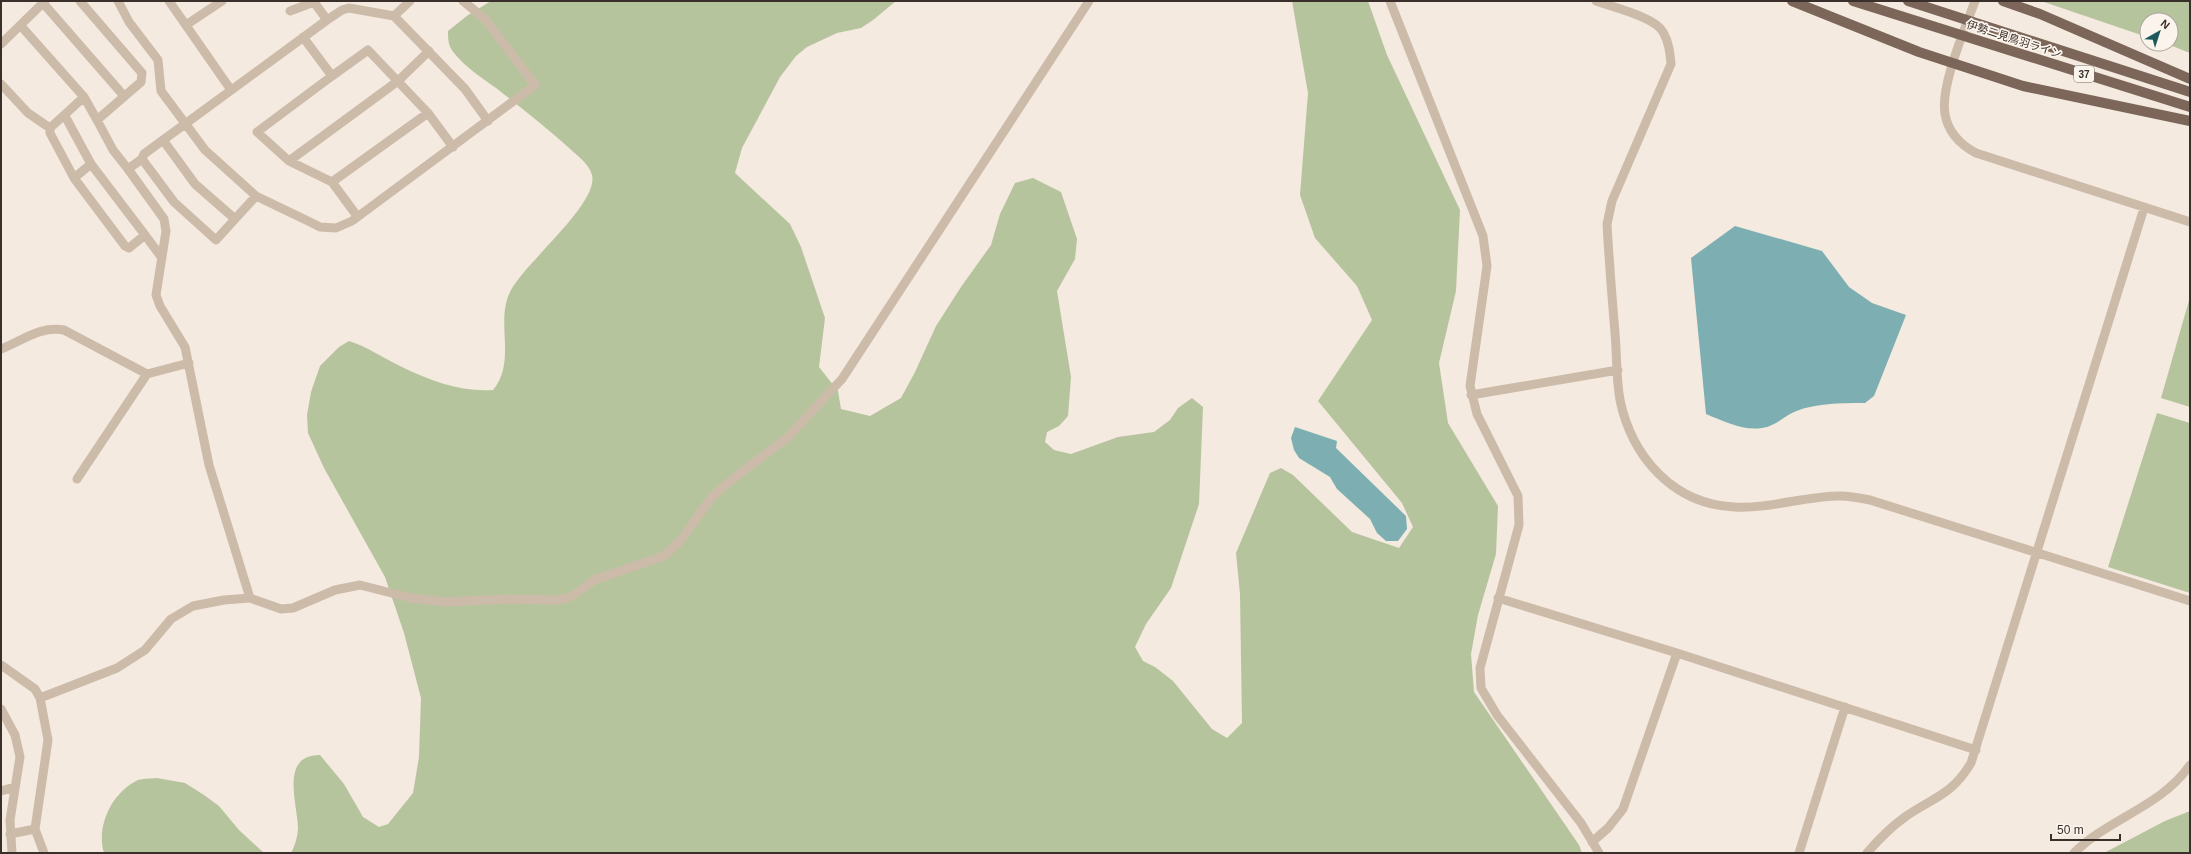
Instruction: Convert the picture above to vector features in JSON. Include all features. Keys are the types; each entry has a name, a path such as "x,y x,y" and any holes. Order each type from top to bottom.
{"main road":[{"path":"1792,1 1953,64 2023,86 2190,121"},
{"name":"伊勢二見鳥羽ライン","path":"1853,1 2190,107"},
{"name":"伊勢二見鳥羽ライン","path":"1908,1 2190,92"},
{"path":"2003,1 2040,14 2190,79"}],"street":[{"path":"80,1 142,73 141,82 97,120"},
{"path":"118,1 128,22 158,60 161,91 186,123 204,150 256,196 320,226 336,228 352,221 535,85 485,19 463,1"},
{"path":"169,1 231,90"},
{"path":"186,25 222,1"},
{"path":"394,16 410,1"},
{"path":"40,698 117,668 145,650 171,619 193,606 224,600 250,598 281,609 293,608 336,590 360,585 411,598 446,602 508,599 556,600 567,598 575,594 594,580 664,556 681,540 711,498 725,485 788,437 842,379 1089,1"},
{"path":"1390,1 1483,236 1487,266 1470,386 1471,395 1477,414 1518,496 1519,525 1480,668 1481,688 1497,716 1581,823 1599,853"},
{"path":"1596,1 1653,22 1663,30 1670,49 1671,64 1612,200 1607,224 1620,398 1624,415 1636,446 1658,476 1672,486 1700,501 1736,508 1818,498 1855,497 1887,504 2190,601"},
{"path":"1975,1 1945,92 1945,114 1951,131 1962,146 1976,153 2190,222"},
{"path":"1,44 44,2 124,96"},
{"path":"290,11 314,2 327,20"},
{"path":"128,169 142,158 144,154 303,37 342,10 348,8 394,16 464,89 488,121"},
{"path":"21,26 84,97 113,150 164,219 166,231 156,295 167,319 185,347 209,465 250,598"},
{"path":"303,37 332,76"},
{"path":"357,216 332,182 289,161 257,132 368,50 428,113 453,147"},
{"path":"289,161 398,81 429,51"},
{"path":"1,84 28,113 50,128"},
{"path":"50,128 65,116 84,97"},
{"path":"332,182 428,113"},
{"path":"65,116 91,164 162,258"},
{"path":"50,128 50,133 74,178 125,246 129,248 145,236"},
{"path":"163,140 195,184 235,219"},
{"path":"142,158 174,202 216,240 256,196"},
{"path":"74,178 91,164"},
{"path":"1867,853 1905,818 1949,791 1959,782 1971,763 2144,208"},
{"path":"1,349 44,329 64,330 147,374"},
{"path":"77,479 147,374 189,363"},
{"path":"1471,395 1618,370"},
{"path":"1498,598 1677,653 1976,750"},
{"path":"1592,842 1608,828 1623,809 1677,653"},
{"path":"1,665 35,689 40,698 48,740 36,829 44,853"},
{"path":"1799,853 1846,707"},
{"path":"2,714 15,735 20,757 10,820 12,853"},
{"path":"2074,853 2087,840 2160,797 2182,777 2190,765"},
{"path":"1,791 15,787"},
{"path":"1,842 10,837 36,829"}],"green space":[{"path":"491,1 896,1 861,28 837,33 807,47 796,56 780,77 742,148 735,173 790,224 801,247 825,318 819,367 838,391 841,409 870,416 901,398 915,372 936,326 961,287 991,245 1000,214 1015,183 1033,178 1061,192 1077,239 1075,259 1057,291 1071,377 1068,416 1059,426 1047,432 1045,442 1054,450 1071,454 1118,437 1154,432 1170,420 1178,408 1192,398 1203,407 1199,504 1171,588 1146,624 1135,647 1143,661 1155,667 1173,681 1212,729 1227,738 1242,723 1240,594 1236,553 1270,473 1281,468 1293,475 1352,532 1399,548 1413,527 1402,503 1318,401 1372,320 1357,286 1315,238 1300,195 1308,93 1292,1 1368,1 1387,55 1460,210 1456,291 1439,363 1448,423 1498,506 1496,554 1478,615 1471,654 1474,692 1579,845 1582,853 291,853 295,844 298,830 294,793 295,771 300,763 308,757 320,755 344,784 363,817 379,827 388,824 413,793 419,757 421,698 404,633 385,577 324,468 308,433 307,415 311,392 320,366 339,347 349,341 363,346 395,364 435,381 469,389 493,390 500,379 504,367 504,316 510,292 518,280 573,217 584,201 591,187 592,175 582,160 532,117 468,68 458,58 449,45 448,31 468,15"},
{"path":"2041,1 2190,1 2190,53 2179,49 2179,12 2139,12 2139,34"},
{"path":"2190,297 2190,407 2161,398"},
{"path":"2157,413 2190,423 2190,593 2108,567"},
{"path":"157,778 185,783 204,795 219,806 239,830 264,853 104,853 102,833 104,822 119,794 138,780"},
{"path":"2190,811 2190,853 2104,853 2165,821"}],"water":[{"path":"1735,226 1822,251 1849,287 1872,303 1906,315 1874,396 1865,403 1828,404 1809,407 1792,413 1771,426 1755,429 1733,425 1706,414 1691,258"},
{"path":"1295,427 1337,441 1336,448 1406,516 1407,529 1398,541 1386,541 1377,533 1370,519 1337,489 1330,477 1299,458 1294,450 1291,438"}]}
